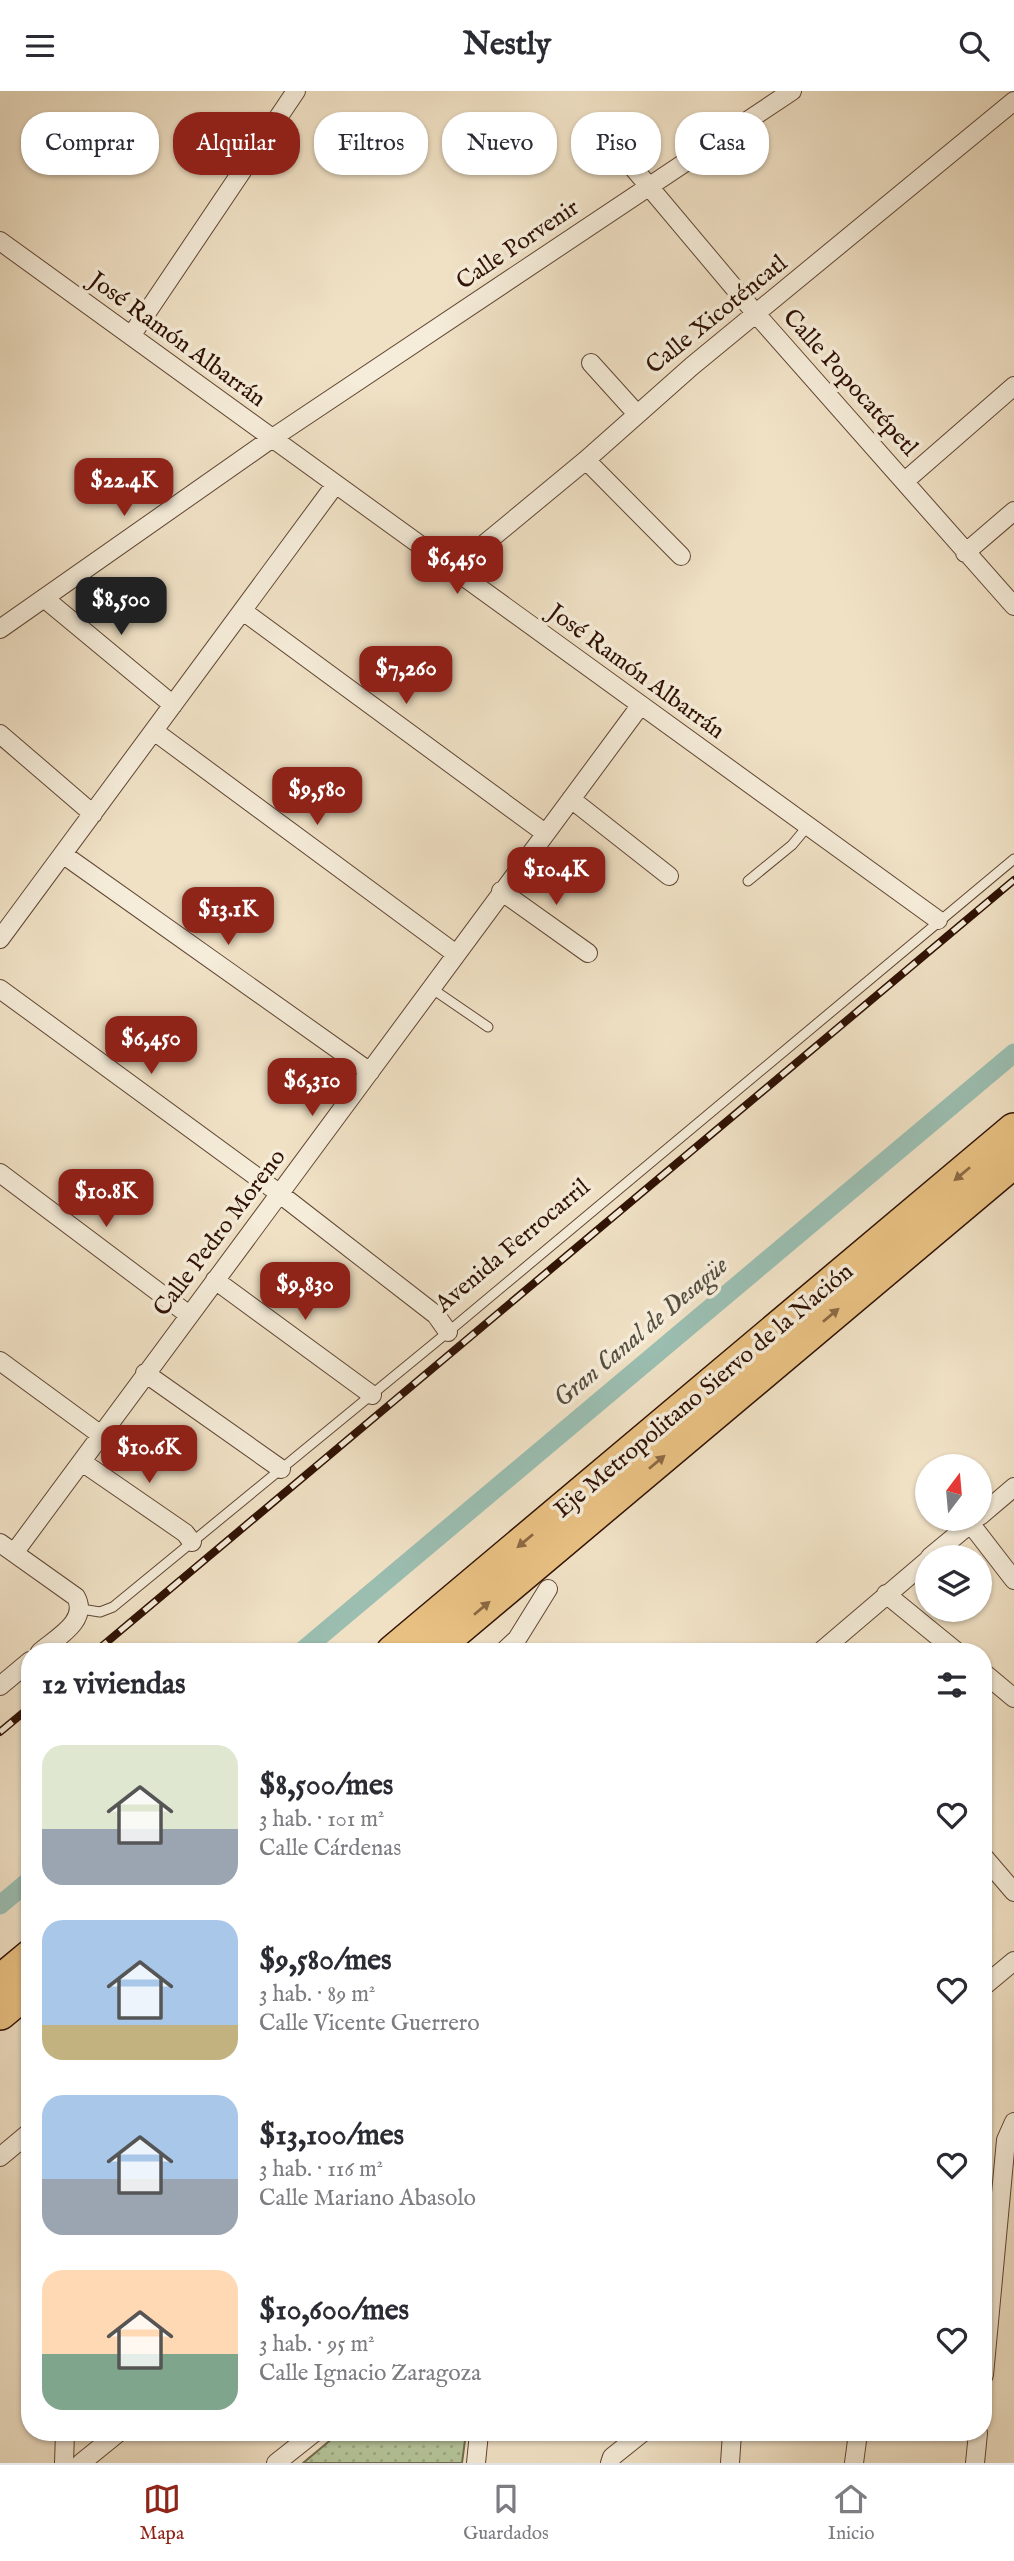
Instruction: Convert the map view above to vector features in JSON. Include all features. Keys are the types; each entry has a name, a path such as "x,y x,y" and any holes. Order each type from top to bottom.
{"highway":[{"name":"Eje Metropolitano Siervo de la Nación","path":"404,1643 1014,1130"},
{"name":"Eje Metropolitano Siervo de la Nación","path":"441,1643 1014,1161"},
{"path":"0,1982 21,1964"},
{"path":"0,2013 21,1996"}],"street":[{"path":"131,336 296,91"},
{"name":"Calle Porvenir","path":"0,629 271,439 792,91"},
{"name":"Calle Xicoténcatl","path":"453,570 1014,101"},
{"name":"Calle Popocatépetl","path":"639,175 757,315 1014,606"},
{"name":"José Ramón Albarrán","path":"0,241 938,920"},
{"path":"591,363 637,414"},
{"path":"905,481 1014,386"},
{"path":"586,460 681,556"},
{"path":"0,939 7,915 64,855 335,485"},
{"path":"965,553 1014,511"},
{"path":"44,598 173,705"},
{"path":"243,611 545,833"},
{"name":"Calle Pedro Moreno","path":"7,1548 82,1462 145,1373 640,706"},
{"path":"154,731 456,954"},
{"path":"0,734 93,814"},
{"path":"571,799 669,876"},
{"path":"64,855 370,1072"},
{"path":"501,891 588,953"},
{"path":"0,989 279,1194 436,1315 448,1332"},
{"path":"0,1173 189,1315"},
{"path":"215,1280 372,1395"},
{"path":"0,1361 101,1435"},
{"path":"145,1373 281,1469"},
{"path":"82,1462 184,1533 192,1542"},
{"path":"992,1505 1014,1487"},
{"path":"945,1545 961,1531"},
{"path":"983,1531 1014,1580"},
{"path":"7,1548 76,1597 81,1609 75,1622 50,1643"},
{"path":"830,1643 915,1570"},
{"path":"524,1643 548,1589"},
{"path":"886,1594 946,1643"},
{"path":"0,1686 21,1668"},
{"path":"992,1680 1014,1698"},
{"path":"992,1866 1014,1892"},
{"path":"992,1979 1014,1961"},
{"path":"992,2290 1006,2140 1014,2122"},
{"path":"0,2157 21,2140"},
{"path":"64,2463 65,2441"},
{"path":"81,2463 108,2441"},
{"path":"276,2463 304,2441"},
{"path":"476,2463 478,2441"},
{"path":"610,2463 612,2457 632,2441"},
{"path":"730,2463 731,2441"},
{"path":"854,2463 857,2441"},
{"path":"975,2463 977,2441"}],"lane":[{"path":"748,881 792,845 807,827"},
{"name":"Avenida Ferrocarril","path":"81,1609 100,1612 113,1608 1014,859"},
{"path":"431,988 488,1027"}],"green space":[{"path":"329,2441 465,2441 462,2463 303,2463"}],"waterway":[{"name":"Gran Canal de Desagüe","path":"312,1643 1014,1053"},
{"name":"Gran Canal de Desagüe","path":"0,1905 21,1888"}],"railway":[{"path":"106,1643 1014,880"},
{"path":"0,1732 21,1714"}]}
